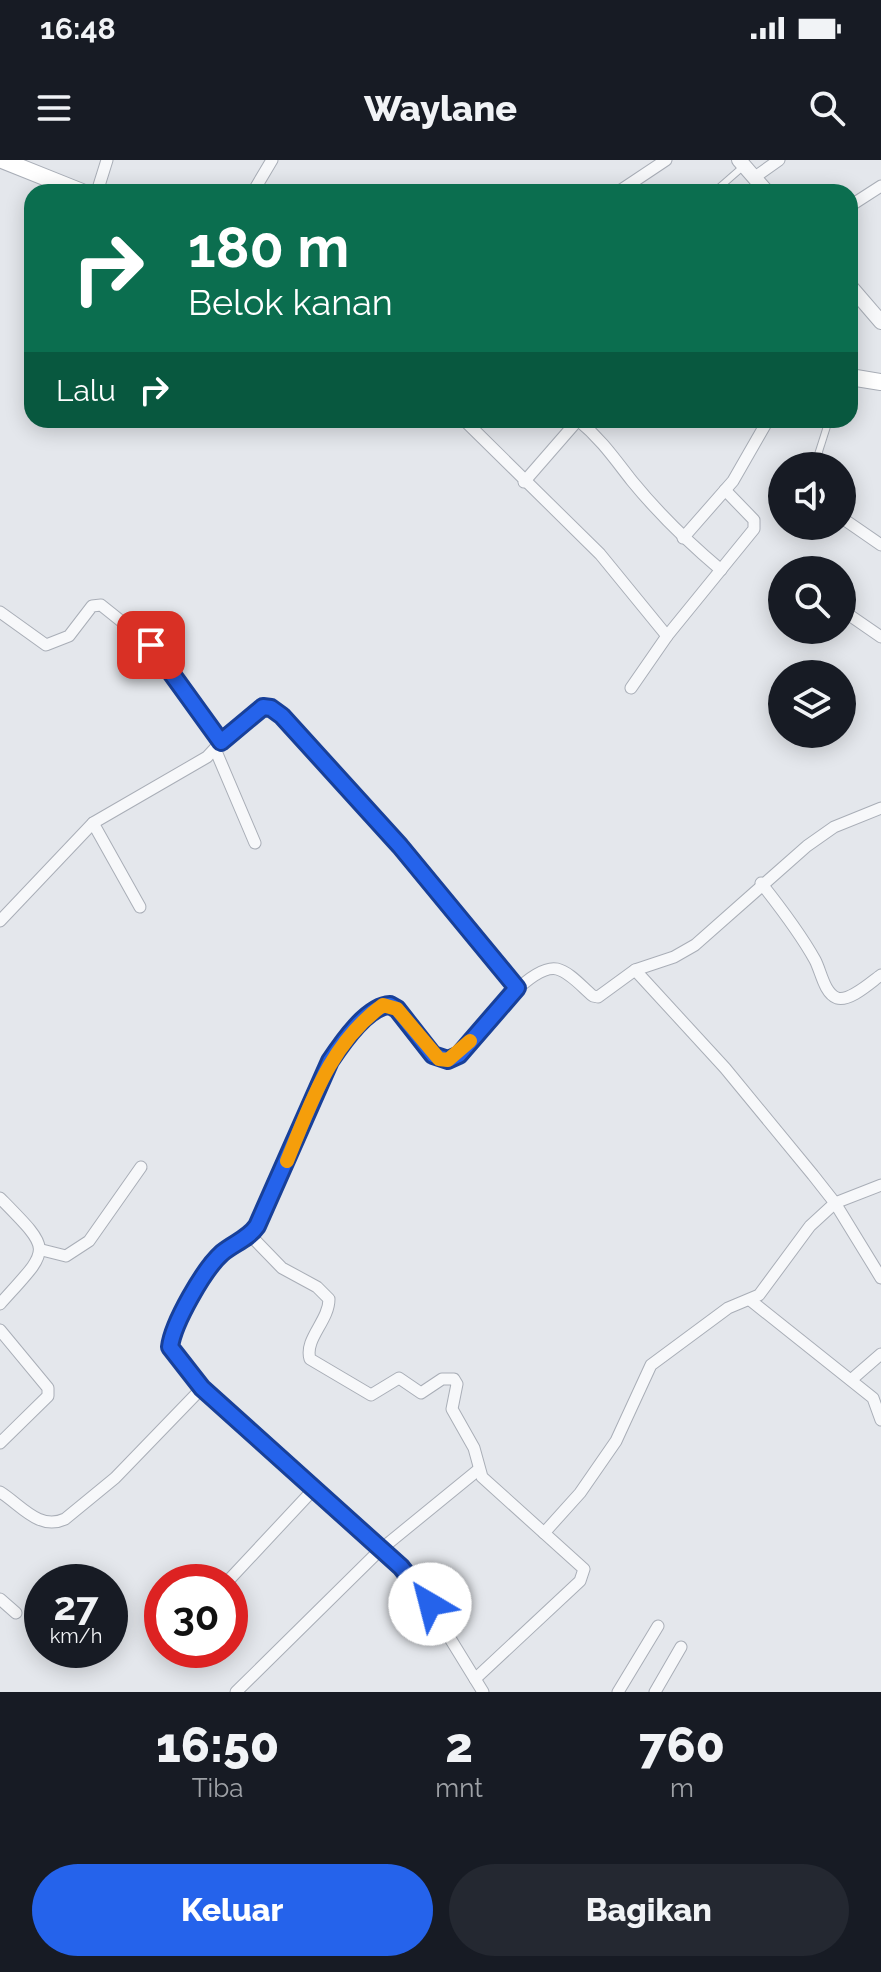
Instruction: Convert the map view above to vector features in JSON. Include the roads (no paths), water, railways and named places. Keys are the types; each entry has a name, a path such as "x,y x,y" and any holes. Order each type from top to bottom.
{"main road":[{"path":"2,160 62,184"},
{"path":"858,378 881,382"}],"street":[{"path":"100,184 107,160"},
{"path":"258,184 272,160"},
{"path":"630,184 666,160"},
{"path":"760,184 746,167 779,160"},
{"path":"858,201 881,186"},
{"path":"858,295 881,322"},
{"path":"472,428 600,554 667,636"},
{"path":"524,482 571,428"},
{"path":"587,428 613,451 632,480 683,538 721,570"},
{"path":"683,538 725,490 763,428"},
{"path":"631,688 667,636 754,529 754,523 725,490"},
{"path":"856,528 881,545"},
{"path":"0,612 46,645 60,642 86,611 92,606 101,605 151,645 218,745 255,843"},
{"path":"856,620 881,637"},
{"path":"0,921 93,823 154,790 218,745 263,707 271,708 282,716 400,846 517,988"},
{"path":"483,1692 416,1583 202,1388 173,1355 170,1347 173,1331 215,1260 250,1235 276,1188 319,1086 342,1043 383,1005 397,1009 433,1055 448,1060 459,1055 517,988 554,968 598,997 635,970 666,960 695,945 761,883 834,827 881,808"},
{"path":"93,823 140,907"},
{"path":"761,883 799,936 830,992 837,998 846,998 881,975"},
{"path":"635,970 725,1068 835,1203 881,1278"},
{"path":"42,1250 66,1256 89,1241 141,1167"},
{"path":"544,1533 580,1493 616,1441 651,1365 659,1356 685,1342 728,1308 750,1300 767,1286 810,1226 835,1203 881,1185"},
{"path":"0,1198 38,1237 42,1250 38,1262 0,1304"},
{"path":"250,1235 282,1268 317,1287 329,1299 325,1318 308,1349 313,1362 371,1395 399,1378 421,1393 442,1379 454,1379 457,1384 452,1409 474,1448 478,1470 581,1564 584,1574 475,1679"},
{"path":"750,1300 873,1398 881,1420"},
{"path":"0,1330 48,1388 48,1396 0,1443"},
{"path":"851,1380 881,1354"},
{"path":"0,1492 43,1522 56,1523 65,1519 115,1478 202,1388"},
{"path":"236,1692 380,1550 478,1470"},
{"path":"244,1564 313,1490"},
{"path":"0,1599 16,1613"},
{"path":"618,1692 658,1626"},
{"path":"655,1692 681,1647"}],"lane":[{"path":"724,184 746,167"},
{"path":"819,452 826,428"}]}
